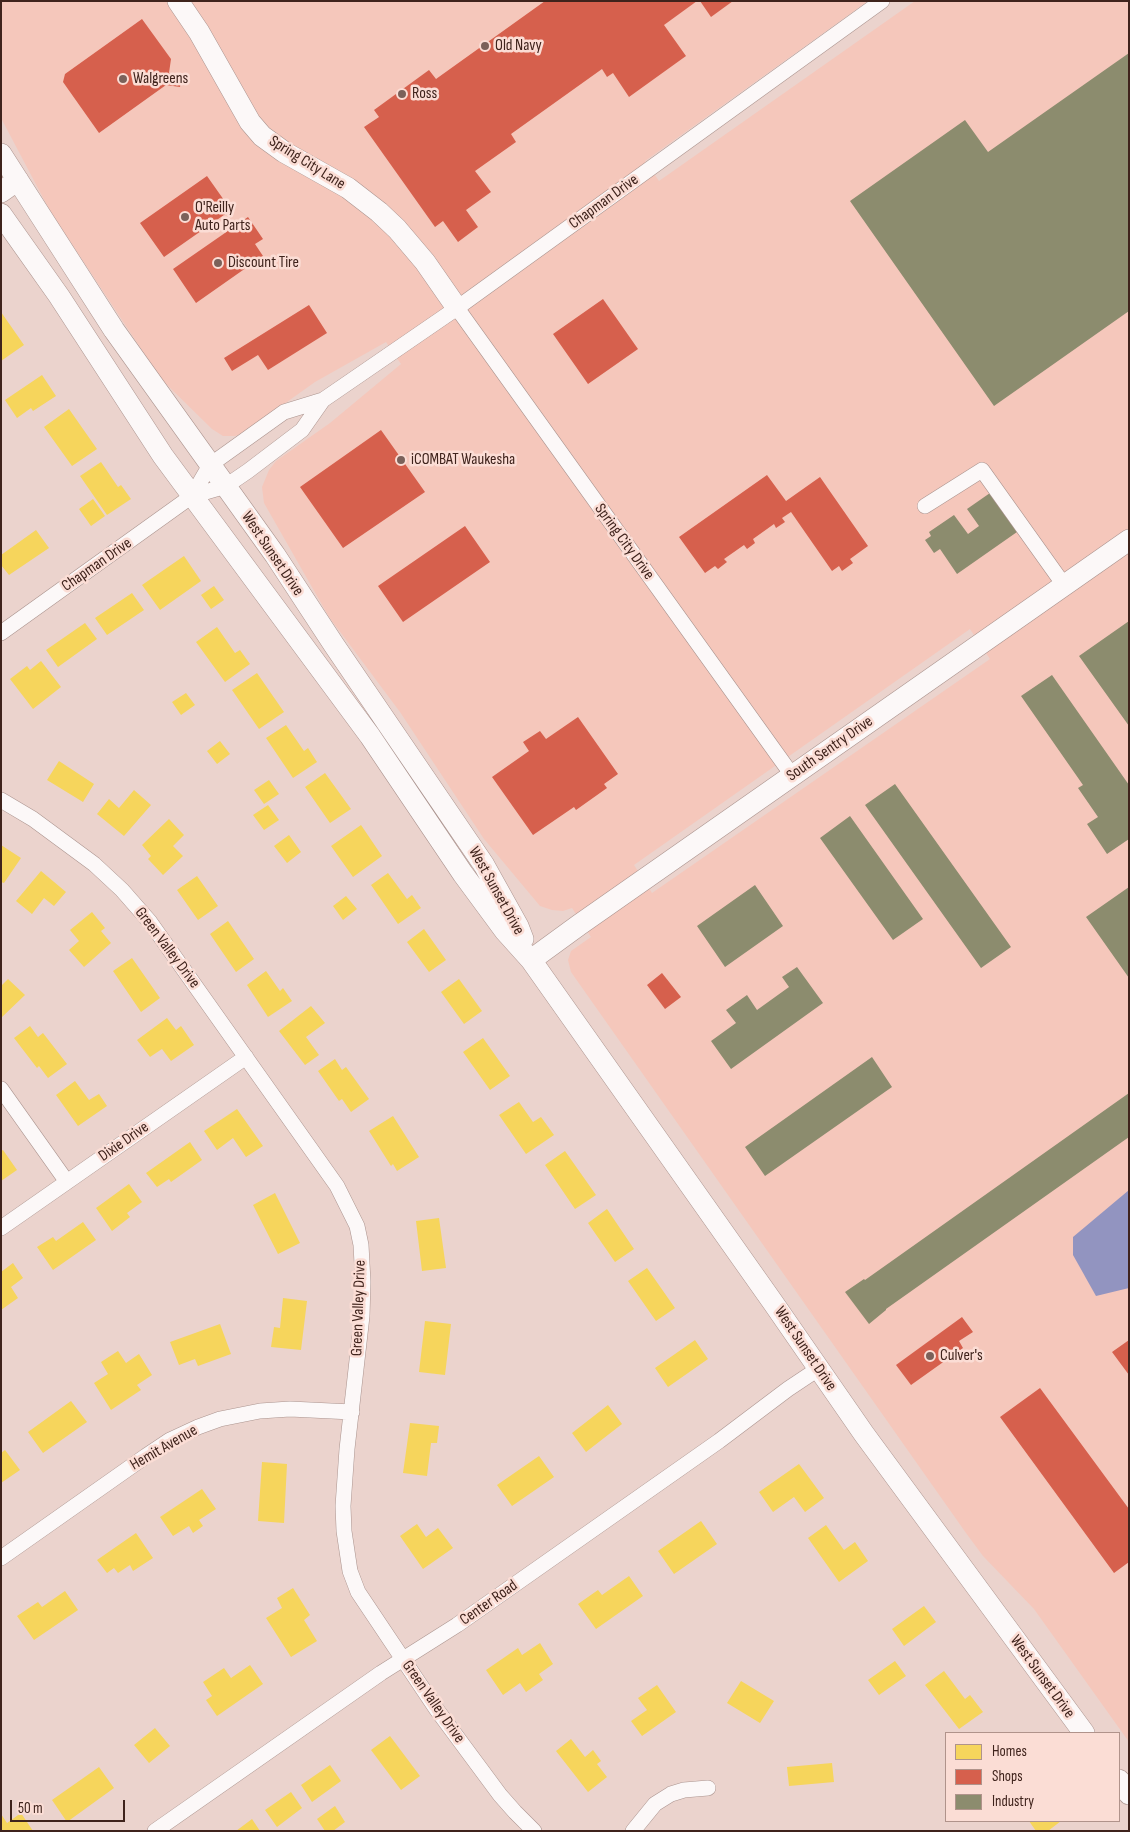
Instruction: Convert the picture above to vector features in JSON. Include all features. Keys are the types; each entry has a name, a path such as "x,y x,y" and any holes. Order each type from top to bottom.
{"main road":[{"name":"Spring City Lane","path":"178,1 199,32 250,122 262,136 284,152 348,188 380,212 425,262 457,308"},
{"name":"West Sunset Drive","path":"1,154 9,186 275,555 484,865 518,926 531,960"},
{"name":"West Sunset Drive","path":"1,214 59,296 163,456 370,736 463,874 505,931 531,960 864,1434 1083,1732"},
{"name":"South Sentry Drive","path":"531,960 1129,540"},
{"path":"1120,1781 1129,1794"}],"street":[{"name":"Chapman Drive","path":"192,496 210,466 284,412 323,400 457,308 882,1"},
{"name":"Spring City Drive","path":"457,308 792,775"},
{"name":"Chapman Drive","path":"1,633 192,496 226,486 302,430 323,400"},
{"path":"925,506 982,470 1064,586"},
{"name":"Green Valley Drive","path":"1,800 68,842 122,890 155,929 337,1186 357,1226 361,1245 364,1282 343,1506 347,1558 350,1571 358,1592 437,1710 500,1795 534,1831"},
{"name":"Dixie Drive","path":"1,1228 246,1057"},
{"path":"1,1089 67,1182"},
{"name":"Center Road","path":"155,1831 403,1659 457,1625 818,1369"},
{"name":"Hemit Avenue","path":"1,1558 170,1440 198,1427 220,1419 260,1411 290,1409 352,1412"},
{"path":"633,1831 655,1804 672,1794 684,1790 708,1788"}],"shaded area":[{"path":"1,1 868,1 645,161 659,181 915,1 1129,1 1129,1742 1034,1609 983,1556 966,1533 571,972 568,960 571,951 591,937 572,908 563,911 540,906 484,839 400,712 329,617 264,503 262,487 269,470 276,461 330,423 401,364 386,342 315,382 242,434 223,436 212,429 161,379 50,211 1,118","holes":["970,629 990,659 652,893 634,865"]}],"water":[{"path":"1129,1190 1129,1288 1096,1296 1073,1255 1073,1237"}],"building: Homes":[{"path":"1,312 24,345 1,361"},
{"path":"42,375 56,396 33,411 31,408 17,418 5,400"},
{"path":"69,409 97,449 72,466 44,427"},
{"path":"101,462 118,487 121,485 131,499 107,515 80,476"},
{"path":"93,499 105,516 91,526 79,509"},
{"path":"36,530 49,548 9,575 1,565 1,555"},
{"path":"184,556 201,581 160,610 142,585"},
{"path":"214,586 224,600 211,609 201,595"},
{"path":"132,593 144,610 107,635 95,618"},
{"path":"85,623 97,639 58,667 46,650"},
{"path":"217,627 235,653 240,650 250,664 225,682 196,642"},
{"path":"41,661 61,687 33,709 10,679 27,666 30,670"},
{"path":"257,673 284,712 259,729 232,690"},
{"path":"186,693 195,705 181,715 172,702"},
{"path":"286,725 304,751 308,748 317,762 293,778 266,738"},
{"path":"220,741 230,754 217,764 207,751"},
{"path":"59,761 94,784 83,802 47,780"},
{"path":"325,773 351,809 330,823 305,787"},
{"path":"269,780 279,794 264,804 254,790"},
{"path":"134,790 151,805 124,836 97,814 109,799 119,808"},
{"path":"268,805 279,820 264,830 253,815"},
{"path":"169,819 184,835 173,846 183,856 163,875 148,859 151,856 142,845"},
{"path":"361,825 382,856 353,877 331,846"},
{"path":"289,835 301,852 287,863 274,846"},
{"path":"1,845 21,858 4,883 1,882"},
{"path":"41,871 66,892 54,906 44,898 32,914 16,901"},
{"path":"388,873 407,899 412,895 421,908 398,924 371,885"},
{"path":"197,876 218,906 198,920 177,890"},
{"path":"346,896 357,909 343,920 333,906"},
{"path":"92,912 105,928 101,931 111,943 84,967 69,950 79,941 70,930"},
{"path":"228,921 254,959 236,972 210,934"},
{"path":"424,929 446,960 429,972 407,942"},
{"path":"132,958 160,998 141,1012 113,971"},
{"path":"266,971 280,991 283,988 292,1001 268,1017 247,985"},
{"path":"8,979 25,995 1,1018 1,986"},
{"path":"459,979 482,1011 464,1024 441,992"},
{"path":"311,1006 325,1023 306,1037 319,1055 305,1065 279,1031"},
{"path":"167,1018 176,1030 181,1026 194,1045 171,1061 162,1049 150,1057 137,1040"},
{"path":"30,1026 38,1037 43,1033 67,1064 48,1078 39,1066 37,1068 14,1038"},
{"path":"483,1038 510,1076 490,1090 463,1052"},
{"path":"335,1059 342,1070 346,1067 369,1099 351,1112 342,1099 339,1101 318,1071"},
{"path":"75,1081 89,1100 99,1094 107,1106 78,1126 56,1095"},
{"path":"519,1102 533,1122 541,1117 554,1135 526,1154 499,1115"},
{"path":"237,1109 263,1146 246,1157 233,1138 217,1150 204,1131"},
{"path":"393,1116 419,1157 397,1171 393,1164 391,1166 369,1131"},
{"path":"190,1142 202,1160 171,1182 169,1179 157,1187 146,1173"},
{"path":"3,1150 17,1170 1,1181 1,1151"},
{"path":"565,1151 596,1195 575,1209 545,1165"},
{"path":"129,1184 142,1202 127,1213 130,1217 112,1231 96,1208"},
{"path":"275,1193 300,1243 278,1254 253,1205"},
{"path":"607,1209 634,1249 615,1262 588,1223"},
{"path":"439,1218 446,1268 422,1271 416,1221"},
{"path":"83,1222 96,1240 53,1270 37,1247 53,1237 56,1241"},
{"path":"13,1263 23,1278 11,1287 18,1298 1,1310 1,1272"},
{"path":"647,1268 675,1308 656,1321 628,1281"},
{"path":"283,1298 307,1301 301,1350 271,1347 274,1327 280,1328"},
{"path":"425,1321 451,1324 445,1375 419,1372"},
{"path":"220,1324 231,1354 198,1366 195,1359 179,1365 170,1342"},
{"path":"695,1340 708,1359 668,1387 655,1368"},
{"path":"118,1351 126,1363 139,1354 152,1375 137,1385 141,1390 111,1410 94,1383 108,1374 101,1362"},
{"path":"71,1401 87,1422 43,1453 28,1432"},
{"path":"608,1405 622,1424 586,1452 572,1433"},
{"path":"410,1423 439,1426 437,1443 431,1443 427,1476 403,1473"},
{"path":"5,1450 20,1470 1,1483 1,1453"},
{"path":"539,1456 554,1477 512,1506 497,1485"},
{"path":"262,1462 287,1464 284,1523 258,1521"},
{"path":"799,1464 824,1498 805,1512 794,1497 773,1512 759,1492"},
{"path":"202,1489 216,1509 199,1520 203,1526 193,1533 189,1526 173,1536 160,1517"},
{"path":"701,1521 717,1544 674,1574 658,1551"},
{"path":"417,1524 426,1537 438,1528 453,1548 423,1569 400,1536"},
{"path":"826,1525 844,1550 855,1542 868,1561 839,1582 808,1538"},
{"path":"136,1533 153,1558 133,1571 130,1565 118,1573 114,1568 107,1573 97,1560"},
{"path":"629,1576 643,1596 596,1629 578,1604 598,1590 602,1595"},
{"path":"293,1588 310,1615 304,1620 317,1641 291,1657 266,1618 282,1608 277,1598"},
{"path":"65,1591 78,1610 34,1640 17,1616 38,1602 42,1607"},
{"path":"924,1606 936,1622 904,1646 892,1629"},
{"path":"540,1643 553,1664 539,1674 543,1680 526,1692 520,1683 503,1695 486,1670 518,1648 522,1655"},
{"path":"895,1661 906,1676 879,1695 868,1680"},
{"path":"250,1665 263,1684 217,1716 206,1700 212,1696 203,1682 224,1668 231,1678"},
{"path":"944,1671 965,1699 970,1695 983,1712 959,1729 925,1685"},
{"path":"741,1681 774,1701 760,1723 727,1703"},
{"path":"657,1685 676,1712 642,1736 631,1721 647,1710 638,1698"},
{"path":"155,1728 170,1746 149,1763 134,1745"},
{"path":"390,1736 420,1776 401,1790 371,1750"},
{"path":"571,1739 585,1757 593,1750 601,1761 597,1764 607,1777 588,1792 556,1751"},
{"path":"832,1763 834,1782 789,1786 787,1767"},
{"path":"330,1765 341,1781 312,1802 301,1785"},
{"path":"99,1767 114,1788 67,1822 52,1800"},
{"path":"291,1792 302,1808 277,1827 265,1810"},
{"path":"335,1806 345,1822 333,1831 325,1831 317,1819"},
{"path":"21,1813 33,1831 1,1831 1,1814 7,1823"},
{"path":"252,1819 260,1831 236,1831"},
{"path":"1030,1822 1060,1822 1048,1831 1036,1831"}],"building: Shops":[{"path":"545,1 697,1 664,25 686,56 629,97 613,73 607,77 602,69 511,134 516,142 475,171 491,192 466,210 478,227 458,242 443,221 435,227 364,127 379,117 374,110 429,70 436,79"},
{"path":"700,1 733,1 711,17"},
{"name":"Walgreens","path":"142,19 171,59 169,73 182,75 180,87 166,85 99,133 63,82 65,74"},
{"name":"O'Reilly Auto Parts","path":"207,176 231,210 164,257 140,223"},
{"name":"Discount Tire","path":"248,217 263,239 255,244 263,256 196,303 173,269"},
{"path":"603,299 638,349 588,384 553,334"},
{"path":"309,305 327,333 268,370 258,355 232,371 224,358"},
{"path":"381,430 425,492 343,548 300,487"},
{"path":"767,475 786,501 820,477 868,546 850,559 853,563 842,571 839,566 832,571 791,512 782,518 785,522 776,528 774,524 753,539 755,543 747,549 744,545 724,559 727,562 718,569 715,566 705,573 679,537"},
{"path":"465,526 490,562 403,622 378,586"},
{"path":"578,717 618,774 604,784 607,788 576,810 574,807 533,835 492,777 529,751 523,742 540,731 546,739"},
{"path":"662,973 681,997 665,1009 647,985"},
{"name":"Culver's","path":"962,1317 973,1332 959,1341 963,1348 911,1385 896,1365"},
{"path":"1129,1340 1129,1375 1112,1352"},
{"path":"1040,1388 1129,1509 1129,1562 1114,1573 1000,1417"}],"building: Industry":[{"path":"1129,53 1129,311 994,406 850,201 965,120 988,152"},
{"path":"990,493 1017,532 957,574 940,549 934,553 925,540 931,536 929,532 954,515 968,534 979,526 967,509"},
{"path":"1129,621 1129,726 1079,656"},
{"path":"1052,675 1129,785 1129,839 1107,854 1087,824 1098,817 1078,788 1083,785 1021,696"},
{"path":"895,784 1011,947 981,968 865,805"},
{"path":"850,816 923,919 893,940 820,838"},
{"path":"755,885 783,926 725,967 697,926"},
{"path":"1129,887 1129,978 1086,917"},
{"path":"797,967 823,1003 731,1069 711,1041 736,1023 726,1010 747,995 757,1010 789,987 782,977"},
{"path":"872,1057 892,1087 765,1176 745,1147"},
{"path":"1129,1093 1129,1137 886,1309 869,1324 845,1292 865,1280"}],"place":[{"name":"Old Navy","path":"485,46"},
{"name":"Walgreens","path":"123,79"},
{"name":"Ross","path":"402,94"},
{"name":"O'Reilly Auto Parts","path":"185,217"},
{"name":"Discount Tire","path":"218,263"},
{"name":"iCOMBAT Waukesha","path":"401,460"},
{"name":"Culver's","path":"930,1356"}]}
